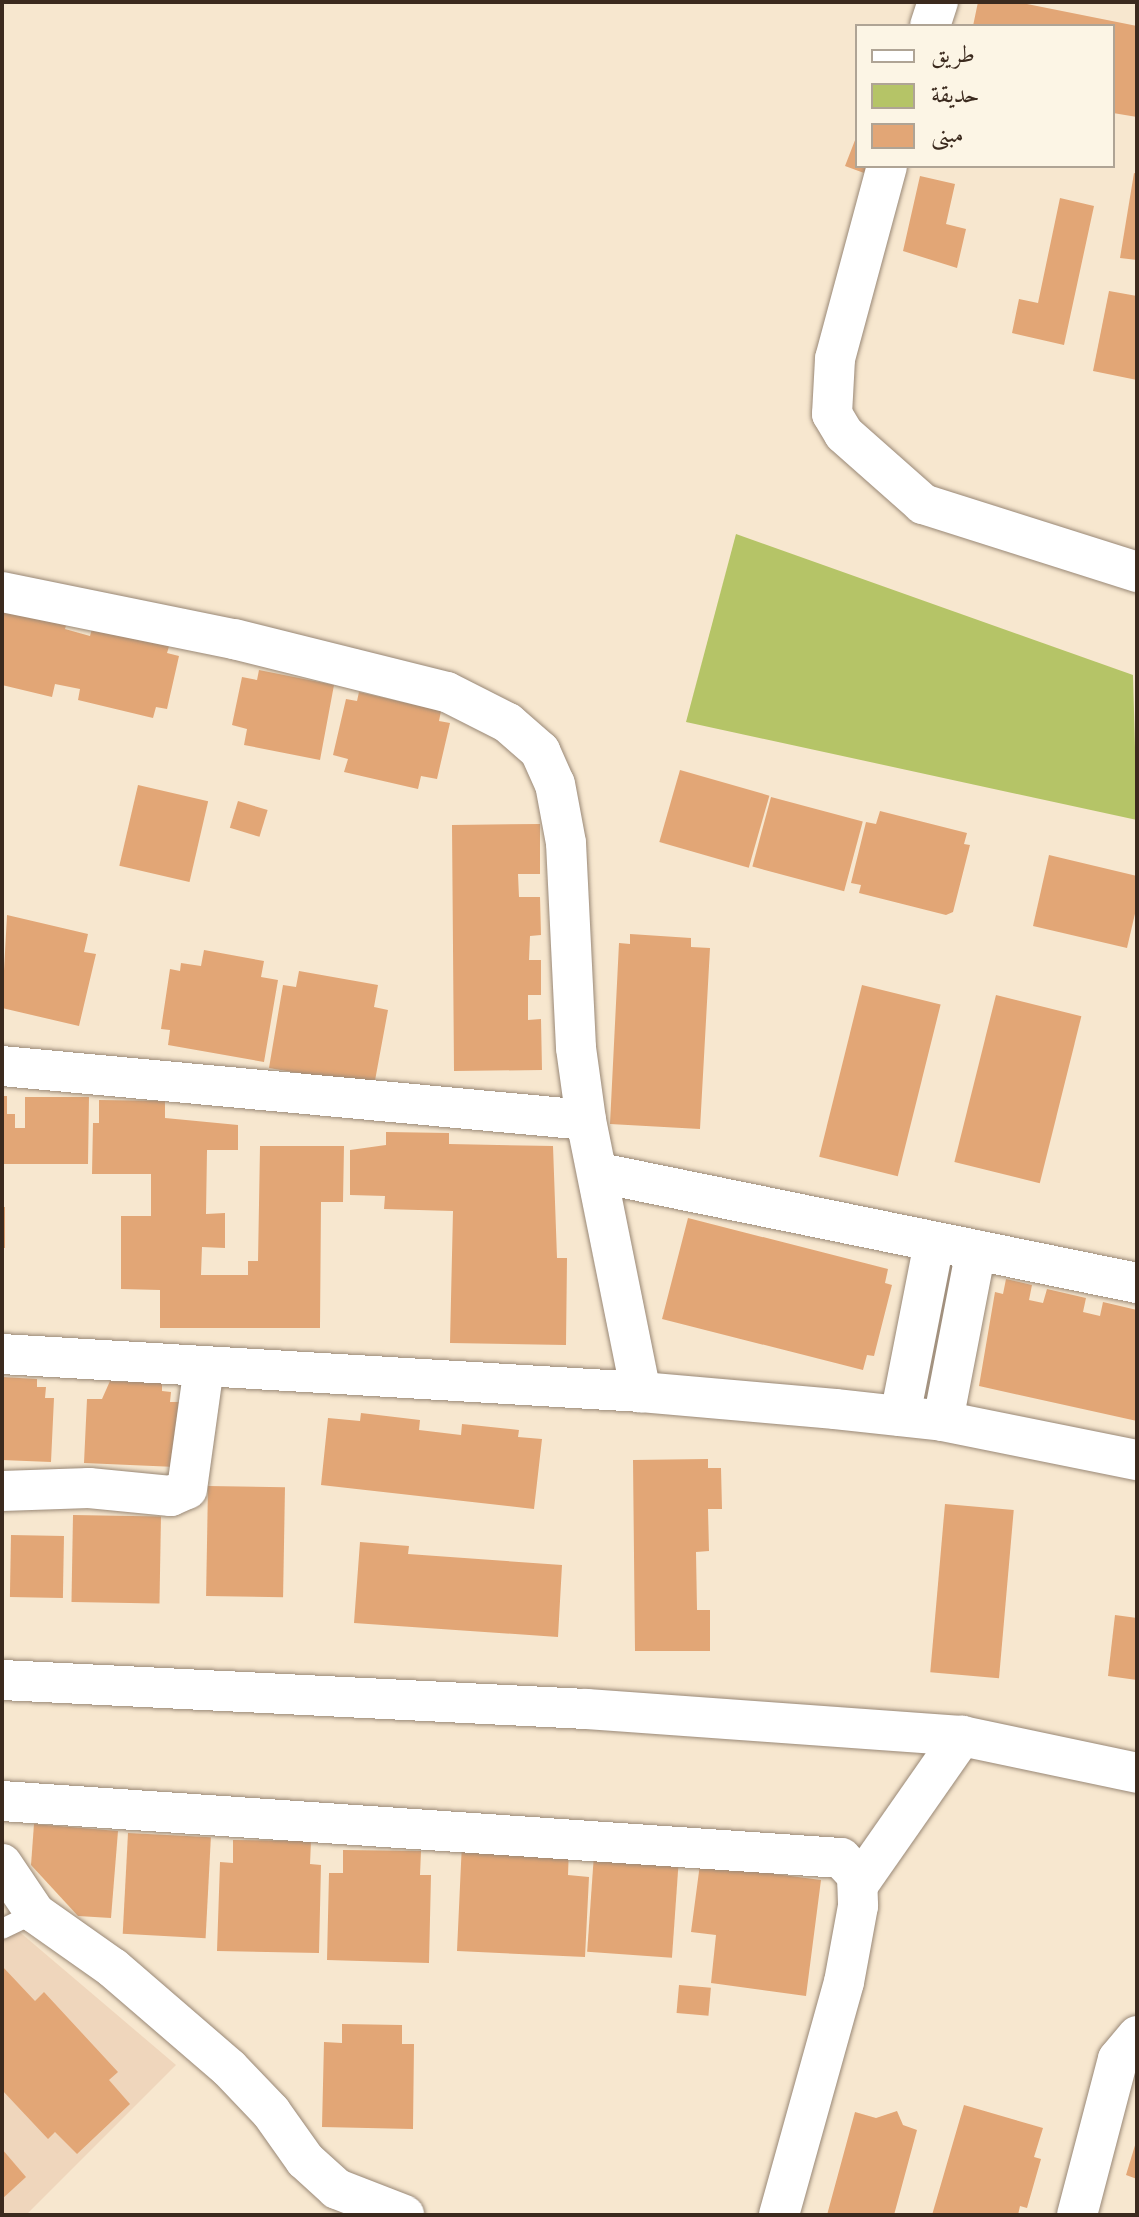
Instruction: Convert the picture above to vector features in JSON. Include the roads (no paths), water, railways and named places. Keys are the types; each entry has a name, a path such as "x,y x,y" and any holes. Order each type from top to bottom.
{"street":[{"path":"931,24 938,2"},
{"path":"886,168 835,359 832,414 844,434 923,504 1137,572"},
{"path":"2,592 234,639 447,692 508,723 540,751 555,784 566,843 576,1048 586,1120 600,1173 641,1392"},
{"path":"2,1066 586,1120"},
{"path":"600,1173 1137,1283"},
{"path":"900,1416 934,1242"},
{"path":"943,1421 976,1250"},
{"path":"2,1354 641,1392 900,1416 943,1421 1137,1460"},
{"path":"2,1491 89,1488 171,1496 187,1489 204,1367"},
{"path":"2,1680 586,1709 962,1736 1137,1773"},
{"path":"779,2215 844,1982 858,1885 962,1736"},
{"path":"2,1801 829,1853 850,1864 858,1885"},
{"path":"3,1869 19,1921 113,1968 229,2068 271,2112 305,2160 337,2189 404,2215"},
{"path":"1077,2215 1118,2059 1137,2036"}]}
